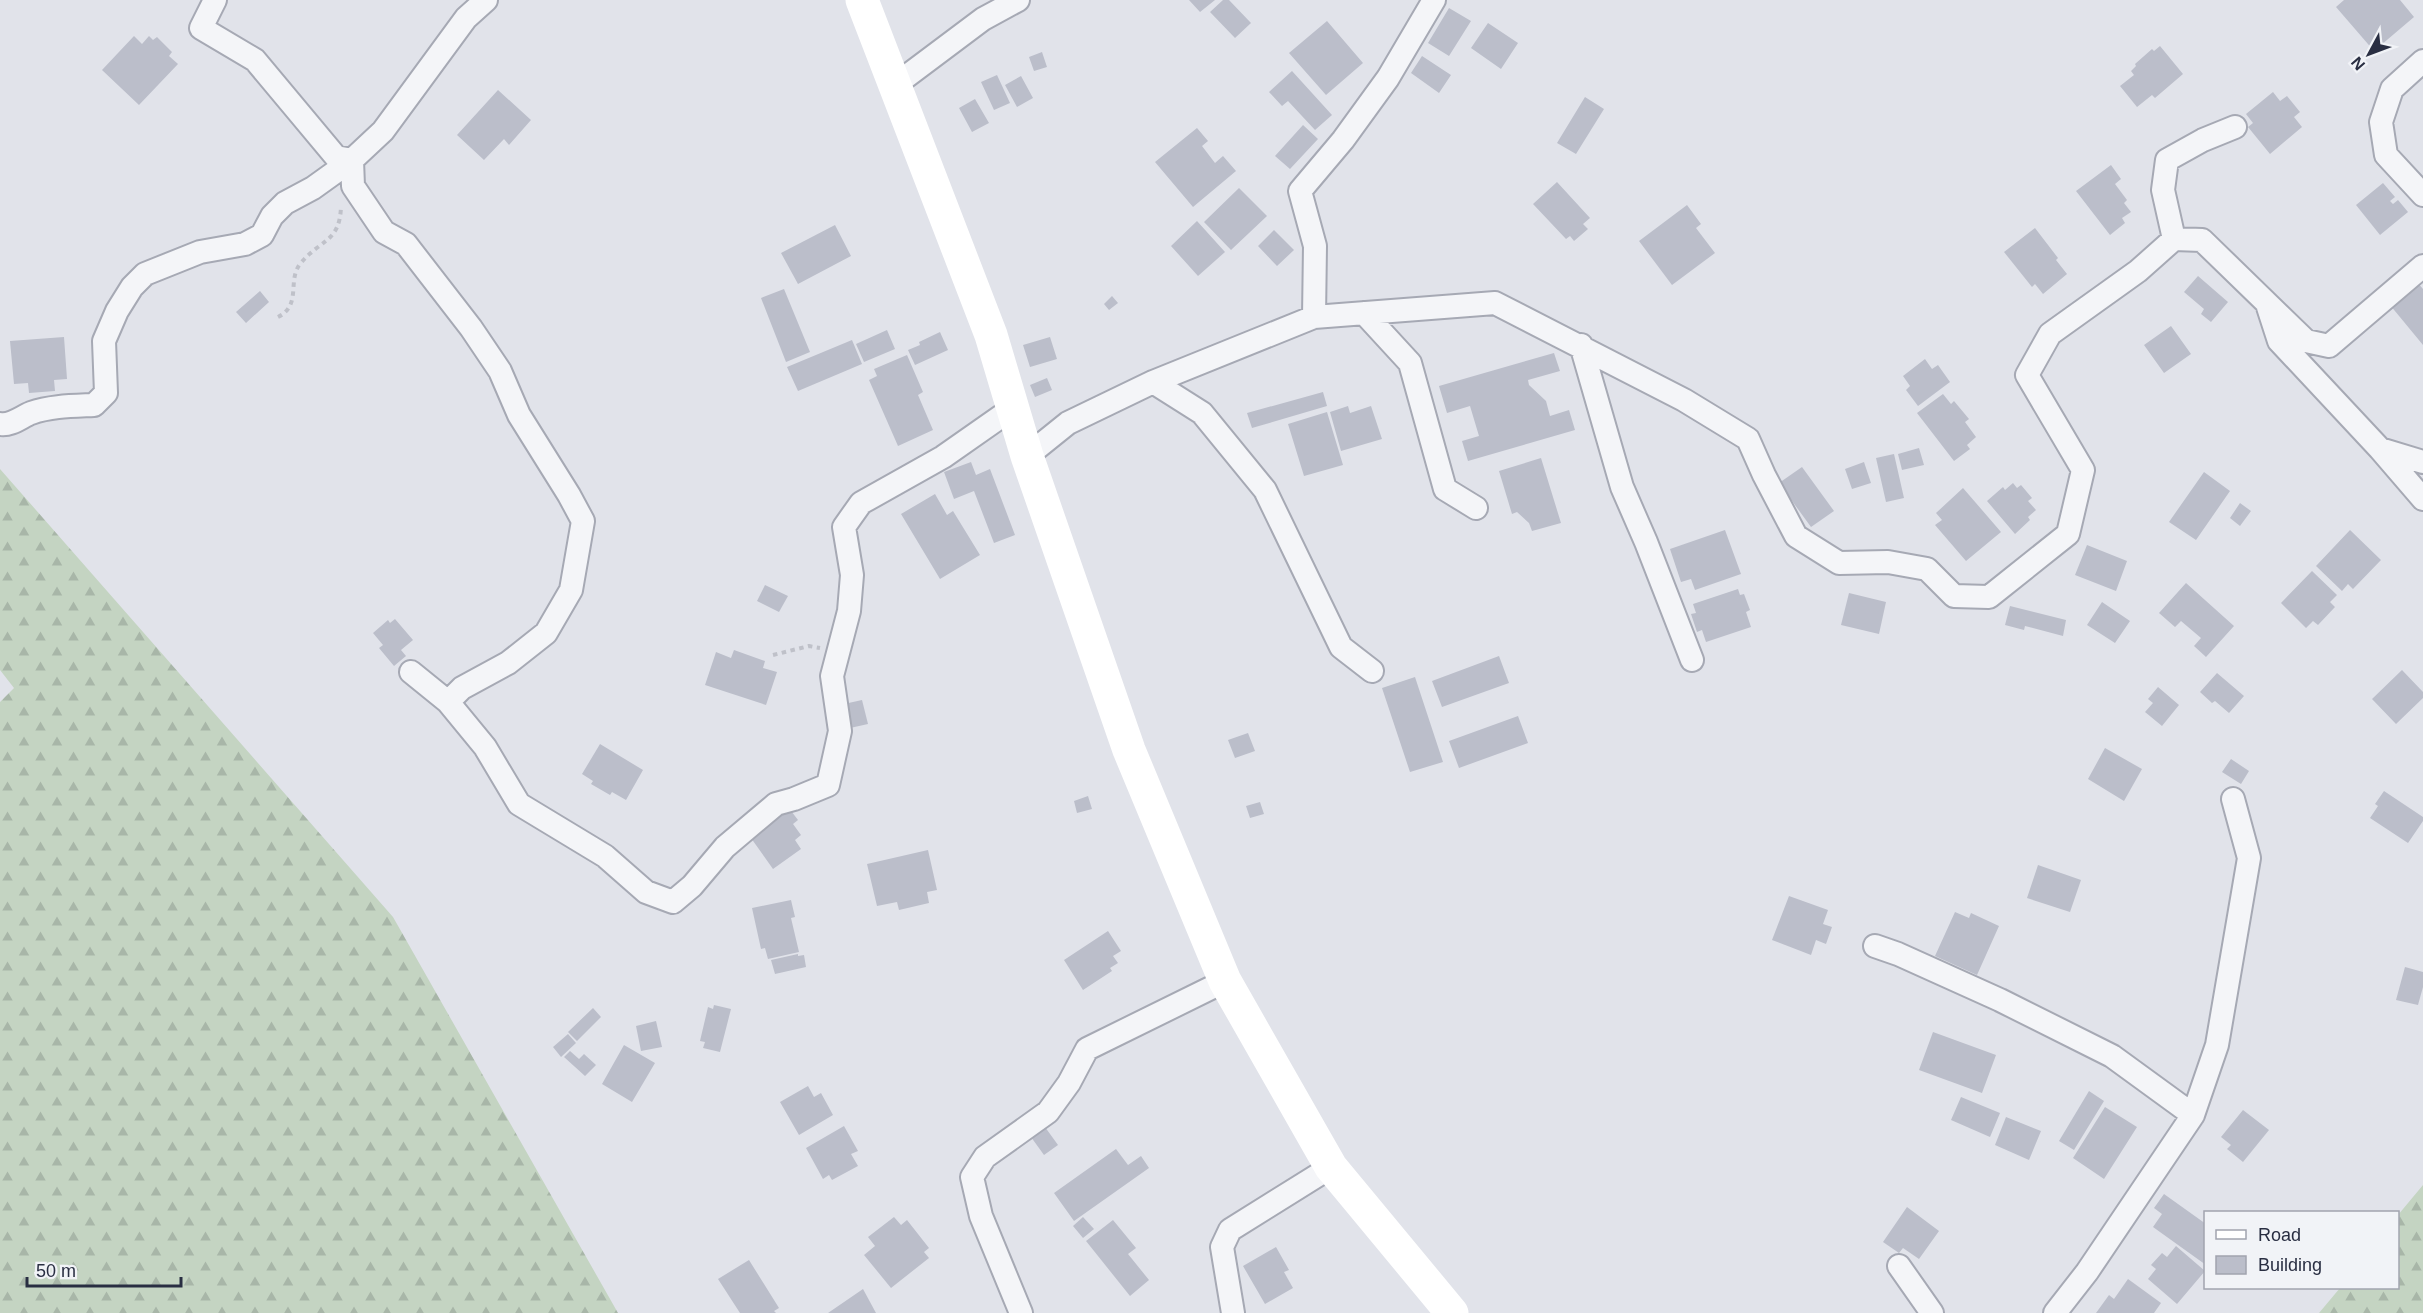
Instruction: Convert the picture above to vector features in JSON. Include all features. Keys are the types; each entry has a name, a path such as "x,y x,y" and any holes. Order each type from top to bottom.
{"street":[{"path":"215,0 201,28 255,60 336,158 353,171"},
{"path":"0,424 6,425 32,413 59,406 94,405 106,393 104,341 132,287 145,274 200,252 245,244 262,235 272,216 285,203 353,171 466,18 486,0"},
{"path":"862,0 991,335 1027,456 1130,750 1225,981 1331,1167 1452,1313"},
{"path":"895,85 983,19 1018,0"},
{"path":"1314,317 1315,246 1300,191 1343,140 1388,78 1434,0"},
{"path":"2423,61 2392,89 2381,122 2386,155 2423,195"},
{"path":"2174,239 2163,190 2167,160 2203,140 2235,127"},
{"path":"353,171 353,186 384,232 406,244 471,328 500,372 519,415 583,521 571,590 546,633 508,663 462,688 448,702"},
{"path":"1027,456 1068,423 1153,382 1314,317 1495,303 1581,345 1684,400 1748,439 1796,536 1839,563 1888,562 1927,569 1953,596 1989,597 2068,534 2083,470 2027,375 2050,334 2138,271 2174,239 2202,240 2306,341 2328,346 2423,266"},
{"path":"2267,303 2280,341 2423,499"},
{"path":"1364,313 1410,363 1445,489 1476,508"},
{"path":"1581,345 1622,487 1692,660"},
{"path":"1153,382 1202,413 1265,490 1341,647 1372,671"},
{"path":"411,672 448,702 485,747 519,804 605,856 646,892 673,902 692,886 724,848 776,804 828,784 840,731 832,676 849,611 852,575 844,527 861,503 943,457 1013,408"},
{"path":"2380,449 2423,462"},
{"path":"2055,1313 2094,1263 2193,1115 2217,1045 2249,858 2233,799"},
{"path":"1875,946 1898,954 1989,996 2112,1056 2193,1115"},
{"path":"1020,1313 981,1216 972,1177 985,1157 1048,1112 1069,1083 1087,1048 1225,981"},
{"path":"1233,1313 1222,1247 1230,1230 1331,1167"},
{"path":"1899,1266 1932,1313"}],"path":[{"path":"278,317 285,313 295,295 294,276 301,264 331,236 340,223 341,198 353,171"},
{"path":"772,655 808,646 838,651"}],"green space":[{"path":"0,469 393,917 618,1313 0,1313 0,702 14,688 0,670"},
{"path":"2423,1185 2423,1313 2319,1313 2339,1289 2399,1289 2399,1214"}],"building":[{"path":"1189,0 1215,0 1200,12"},
{"path":"1223,0 1229,0 1251,23 1235,38 1210,12"},
{"path":"2344,0 2400,0 2414,17 2374,51 2336,7"},
{"path":"1449,8 1471,21 1449,56 1428,43"},
{"path":"1327,21 1363,63 1326,95 1289,53"},
{"path":"1488,23 1518,43 1501,69 1471,48"},
{"path":"134,36 142,44 149,36 153,40 157,37 172,52 169,56 178,64 139,105 102,70"},
{"path":"2160,46 2183,74 2155,98 2152,95 2137,107 2120,86 2134,75 2131,71 2136,66 2135,64 2152,49 2154,51"},
{"path":"1042,52 1047,67 1034,71 1029,57"},
{"path":"1422,56 1451,75 1439,93 1411,73"},
{"path":"1292,71 1332,115 1315,130 1288,101 1282,106 1269,92"},
{"path":"997,75 1010,103 994,110 981,82"},
{"path":"1021,76 1033,98 1017,107 1005,85"},
{"path":"498,90 531,120 509,145 504,139 484,160 457,135"},
{"path":"2273,92 2280,101 2287,96 2300,112 2294,117 2302,127 2270,154 2248,127 2253,123 2246,114"},
{"path":"1585,97 1604,109 1576,154 1557,143"},
{"path":"975,99 989,123 972,132 959,108"},
{"path":"1303,125 1318,139 1290,169 1275,156"},
{"path":"1197,128 1208,141 1202,146 1215,163 1223,156 1236,171 1193,207 1155,162"},
{"path":"2111,165 2121,179 2115,184 2127,200 2124,203 2131,212 2122,218 2125,223 2110,235 2076,191"},
{"path":"1557,182 1590,218 1583,224 1588,229 1574,241 1570,236 1566,239 1533,204"},
{"path":"2383,183 2395,197 2390,201 2393,204 2398,200 2408,212 2380,235 2356,205"},
{"path":"1239,188 1267,216 1231,250 1204,222"},
{"path":"1687,205 1701,224 1696,228 1715,253 1672,285 1639,241"},
{"path":"1197,221 1225,252 1198,276 1171,246"},
{"path":"835,225 851,256 798,284 781,253"},
{"path":"2035,228 2067,274 2043,294 2035,284 2032,287 2004,252"},
{"path":"1274,230 1294,250 1277,266 1258,246"},
{"path":"2198,276 2228,302 2211,322 2201,314 2204,309 2184,292"},
{"path":"2417,282 2423,289 2423,345 2390,305"},
{"path":"784,289 810,352 786,362 761,298"},
{"path":"260,291 269,302 246,323 236,312"},
{"path":"1112,296 1118,303 1109,310 1104,304"},
{"path":"2171,326 2191,354 2164,373 2144,345"},
{"path":"887,330 895,349 864,362 856,344"},
{"path":"940,332 948,350 915,365 908,350"},
{"path":"64,337 67,379 54,380 55,391 29,393 28,383 14,384 10,341"},
{"path":"1050,337 1057,359 1030,367 1023,345"},
{"path":"852,340 862,364 798,391 787,367"},
{"path":"1554,353 1560,371 1528,380 1529,385 1546,401 1550,416 1569,410 1575,430 1468,461 1462,441 1479,436 1470,406 1447,413 1439,386"},
{"path":"907,355 923,392 918,395 933,430 898,446 869,380 877,376 874,369"},
{"path":"1925,359 1932,369 1938,365 1950,382 1918,406 1906,390 1910,386 1903,376"},
{"path":"1047,378 1052,390 1035,397 1030,385"},
{"path":"1323,392 1327,406 1252,428 1247,413"},
{"path":"1943,394 1951,404 1954,401 1969,419 1965,422 1976,437 1967,445 1970,449 1954,461 1917,413"},
{"path":"1348,406 1350,413 1371,406 1382,439 1341,451 1330,412"},
{"path":"1327,412 1343,465 1304,476 1288,424"},
{"path":"1919,448 1924,465 1902,470 1898,454"},
{"path":"1894,454 1904,498 1886,502 1876,458"},
{"path":"1541,458 1561,523 1532,531 1529,523 1517,512 1512,514 1499,471"},
{"path":"971,462 976,475 990,469 1015,535 994,543 974,491 954,499 944,472"},
{"path":"1864,462 1871,483 1852,489 1845,469"},
{"path":"1802,467 1834,511 1811,527 1779,483"},
{"path":"2204,472 2230,491 2196,540 2169,522"},
{"path":"2013,483 2017,488 2021,485 2032,498 2028,501 2036,510 2028,517 2030,520 2015,534 1987,501 2003,487 2005,490"},
{"path":"1963,488 2001,532 1966,561 1935,525 1942,520 1936,513"},
{"path":"935,494 947,515 953,511 980,555 940,579 901,514"},
{"path":"2240,503 2251,511 2240,526 2230,518"},
{"path":"1725,530 1741,574 1695,590 1691,579 1681,582 1670,549"},
{"path":"2350,530 2381,560 2353,589 2348,584 2342,591 2316,566"},
{"path":"2087,545 2127,561 2116,591 2075,575"},
{"path":"2312,571 2337,595 2330,602 2335,607 2318,625 2313,621 2306,628 2281,603"},
{"path":"2186,583 2234,626 2206,657 2194,646 2201,638 2181,621 2175,627 2159,613"},
{"path":"765,585 788,596 779,612 757,601"},
{"path":"1738,589 1740,595 1744,594 1750,610 1746,612 1751,627 1706,642 1702,630 1697,632 1691,614 1696,613 1693,604"},
{"path":"1849,593 1886,602 1879,634 1841,625"},
{"path":"2102,602 2130,621 2115,643 2087,625"},
{"path":"2010,606 2066,620 2063,636 2025,626 2024,630 2005,625"},
{"path":"395,619 413,640 401,650 406,656 394,666 379,648 383,645 373,633 388,620 390,623"},
{"path":"734,650 765,661 763,668 777,672 766,705 705,685 716,652 731,658"},
{"path":"1499,656 1509,683 1442,707 1432,681"},
{"path":"2402,670 2423,692 2423,698 2396,724 2372,699"},
{"path":"2217,673 2244,696 2229,713 2215,701 2212,703 2200,692"},
{"path":"1415,677 1443,762 1410,772 1382,688"},
{"path":"2158,687 2179,705 2162,726 2145,712 2153,703 2148,699"},
{"path":"862,700 868,724 850,728 844,704"},
{"path":"1518,716 1528,743 1459,768 1449,741"},
{"path":"1248,733 1255,751 1235,758 1228,740"},
{"path":"600,744 643,770 626,800 612,792 610,795 591,784 593,781 582,774"},
{"path":"2105,748 2142,769 2124,801 2088,779"},
{"path":"2231,759 2249,771 2241,784 2222,772"},
{"path":"2384,791 2423,817 2423,821 2408,843 2370,818 2378,806 2375,804"},
{"path":"1088,796 1092,809 1077,813 1074,801"},
{"path":"1260,802 1264,814 1250,818 1246,806"},
{"path":"785,803 798,820 793,824 801,835 795,840 801,849 773,869 746,831"},
{"path":"928,850 937,890 927,892 929,903 899,910 897,902 877,906 867,864"},
{"path":"2038,865 2081,880 2070,912 2027,898"},
{"path":"1789,896 1828,910 1823,924 1832,927 1826,944 1816,940 1811,955 1772,940"},
{"path":"791,900 795,917 791,918 799,952 768,959 765,948 761,949 752,908"},
{"path":"1955,912 1969,918 1971,913 1999,926 1977,975 1935,956"},
{"path":"1108,931 1121,951 1113,956 1118,963 1110,968 1112,971 1083,990 1064,960"},
{"path":"798,954 798,956 804,955 806,967 775,974 771,960"},
{"path":"2405,967 2423,972 2423,987 2418,1005 2396,1000"},
{"path":"714,1005 731,1009 720,1052 703,1048 705,1042 700,1041 708,1007 713,1009"},
{"path":"593,1008 601,1017 577,1041 568,1032"},
{"path":"656,1021 662,1047 641,1051 636,1026"},
{"path":"1933,1032 1996,1055 1982,1093 1919,1070"},
{"path":"568,1034 576,1043 561,1057 553,1047"},
{"path":"624,1045 655,1063 632,1102 602,1084"},
{"path":"570,1051 579,1059 584,1054 596,1065 585,1076 564,1057"},
{"path":"808,1086 814,1097 821,1093 833,1115 799,1135 780,1102"},
{"path":"2089,1091 2104,1101 2074,1150 2059,1141"},
{"path":"1961,1097 2000,1113 1990,1137 1951,1120"},
{"path":"2105,1107 2137,1127 2104,1179 2073,1158"},
{"path":"2243,1110 2269,1130 2243,1162 2227,1149 2231,1145 2221,1137"},
{"path":"2006,1117 2041,1131 2029,1160 1995,1145"},
{"path":"844,1126 858,1151 851,1154 858,1166 832,1180 829,1175 823,1179 806,1148"},
{"path":"1045,1127 1058,1145 1044,1155 1031,1137"},
{"path":"1116,1149 1128,1165 1141,1156 1149,1168 1074,1221 1054,1193"},
{"path":"2164,1194 2204,1223 2204,1264 2153,1227 2162,1214 2154,1208"},
{"path":"1907,1207 1939,1231 1919,1259 1903,1248 1899,1253 1883,1242"},
{"path":"894,1217 901,1225 907,1220 929,1248 924,1252 929,1258 891,1288 864,1255 875,1246 868,1237"},
{"path":"1083,1217 1094,1229 1083,1238 1073,1226"},
{"path":"1113,1220 1136,1248 1128,1254 1149,1280 1130,1296 1086,1241"},
{"path":"2176,1246 2204,1270 2177,1304 2148,1279 2156,1269 2151,1265 2162,1253 2167,1257"},
{"path":"1276,1247 1289,1270 1284,1272 1293,1288 1265,1304 1243,1266"},
{"path":"749,1260 779,1308 774,1311 776,1313 740,1313 718,1279"},
{"path":"2128,1279 2161,1303 2154,1313 2096,1313 2109,1295 2114,1299"},
{"path":"863,1289 876,1313 828,1313"}]}
